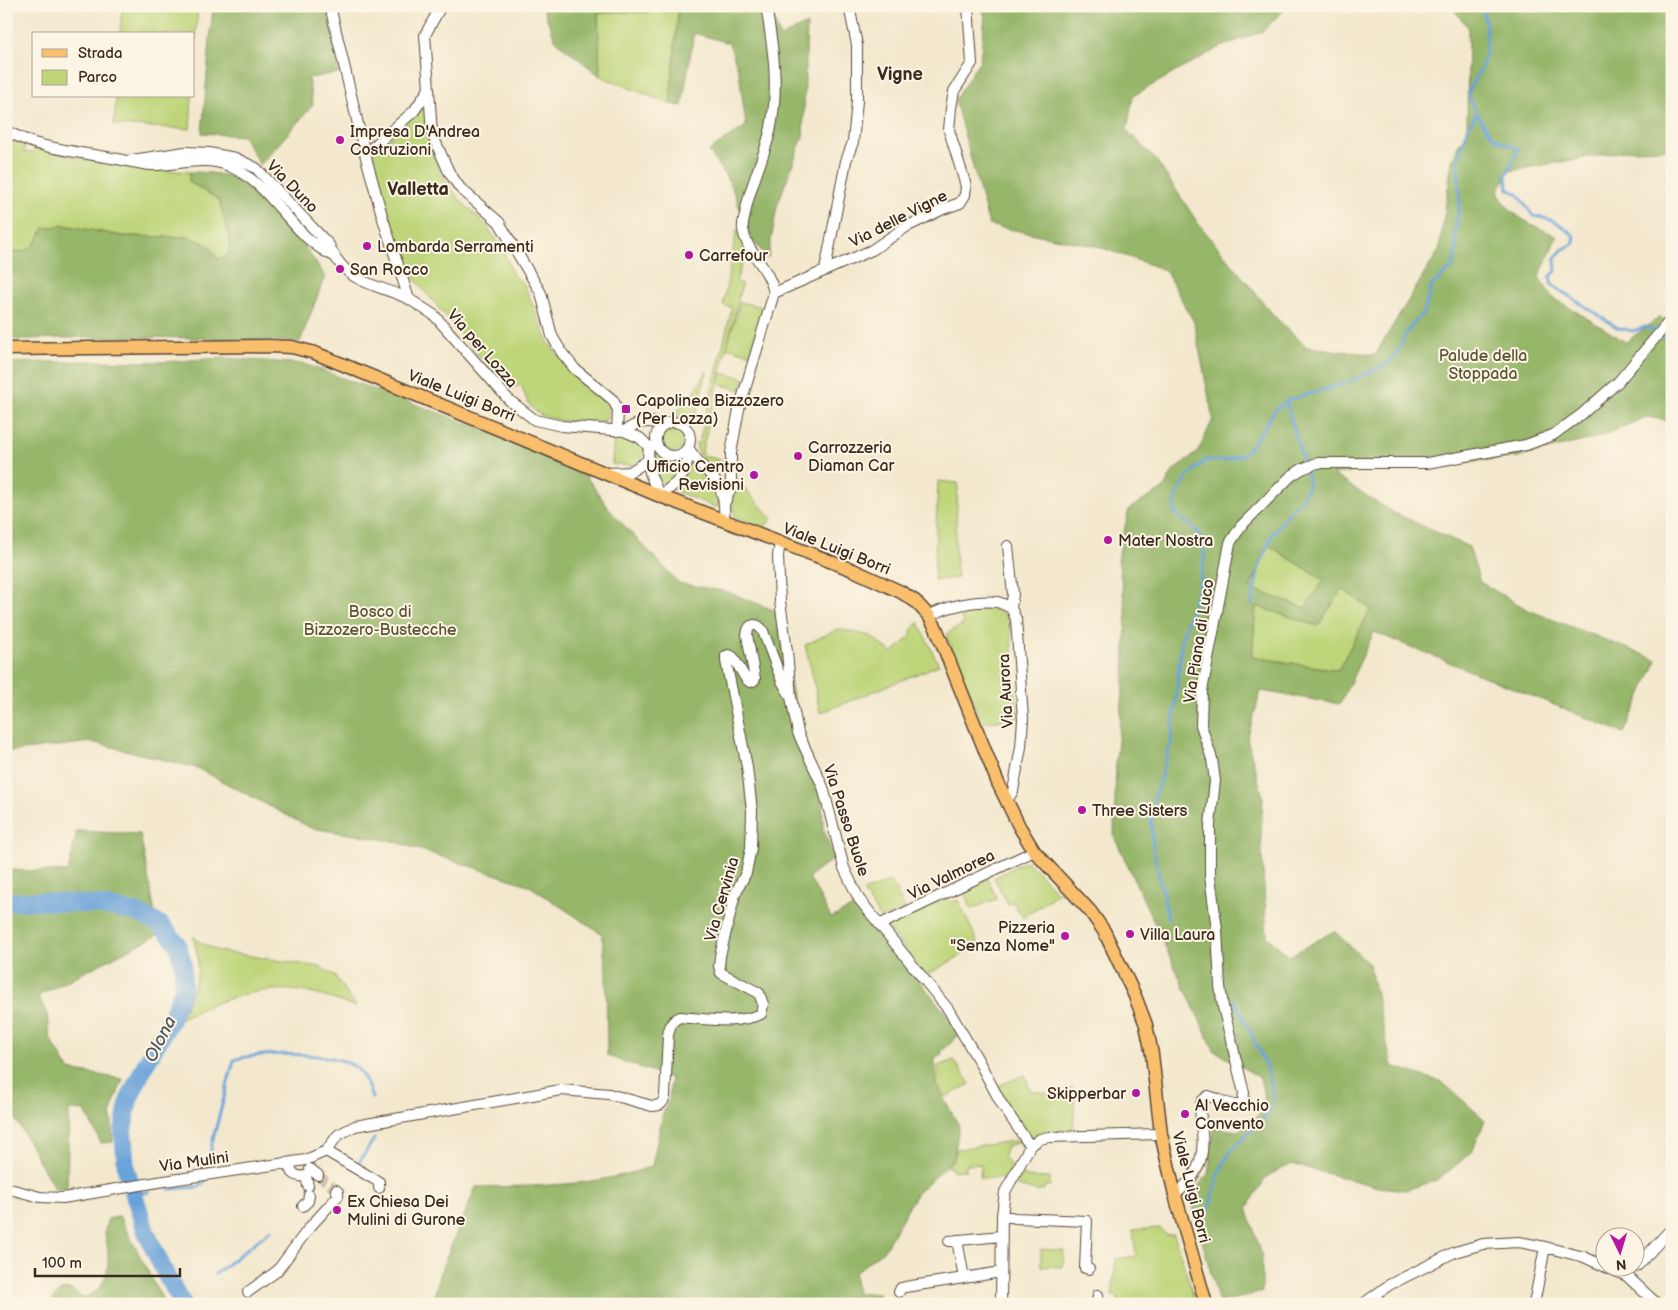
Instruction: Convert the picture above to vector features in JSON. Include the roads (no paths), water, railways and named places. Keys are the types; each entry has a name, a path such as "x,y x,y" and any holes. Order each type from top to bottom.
{"main road":[{"name":"Viale Luigi Borri","path":"6,349 268,346 292,347 315,353 660,496 853,570 901,592 915,601 929,616 946,650 980,740 1019,826 1034,851 1090,911 1104,931 1135,996 1146,1025 1152,1054 1161,1134 1175,1195 1206,1304"}],"street":[{"path":"330,6 365,154 383,219 409,298"},
{"path":"441,6 425,35 432,134 449,172 460,188 499,222 541,294 552,336 562,353 574,369 613,400 618,410 620,431"},
{"path":"724,521 726,502 731,488 731,453 739,409 774,293 772,281 746,243 743,228 747,203 770,128 776,86 772,41 766,6"},
{"name":"Via delle Vigne","path":"825,270 846,161 853,142 856,109 857,45 849,6"},
{"name":"Via delle Vigne","path":"774,293 872,250 906,228 942,209 960,203 965,195 966,186 949,130 954,91 972,63 968,6"},
{"path":"365,154 414,111 430,90"},
{"name":"Via Duno","path":"6,131 34,143 150,165 200,161 228,165 246,175 262,188 305,235 323,252 334,256 352,275 364,283 409,298"},
{"name":"Via per Lozza","path":"409,298 434,315 509,400 535,420 562,426 620,431 640,438 653,446"},
{"name":"Via Piana di Luco","path":"1175,1195 1185,1186 1202,1159 1204,1144 1200,1108 1202,1101 1208,1096 1218,1098 1234,1106 1241,1105 1244,1093 1224,1015 1220,986 1217,930 1210,876 1210,825 1215,781 1212,759 1201,725 1202,691 1230,543 1241,526 1290,476 1316,463 1382,464 1426,462 1526,445 1553,435 1582,414 1618,382 1672,318"},
{"name":"Via per Lozza","path":"620,431 638,423 652,421 664,425"},
{"path":"608,473 630,472 647,461 657,434 664,425 675,422 684,426 689,435 689,450 684,473 676,483 660,496 652,480 647,461"},
{"path":"653,446 669,456 689,450"},
{"path":"689,450 717,481 726,502"},
{"path":"717,481 730,471"},
{"name":"Via Passo Buole","path":"780,542 778,556 780,600 791,697 798,733 823,786 844,868 859,899 948,1009 1000,1102 1030,1146"},
{"name":"Via Aurora","path":"1007,801 1014,787 1021,747 1023,719 1016,619 1012,608 1013,594 1008,546"},
{"path":"929,616 960,604 998,602 1012,608"},
{"name":"Via Cervinia","path":"420,1115 560,1090 609,1094 652,1106 659,1106 665,1096 668,1035 674,1020 680,1017 730,1020 750,1019 761,1014 763,1004 759,993 721,973 719,966 736,894 746,873 751,848 752,811 747,767 726,656 733,657 746,679 750,682 753,681 754,675 747,635 747,629 751,625 756,624 763,631 782,681 791,697"},
{"name":"Via Valmorea","path":"881,924 1034,851"},
{"name":"Via Mulini","path":"6,1188 40,1197 63,1198 288,1163 310,1177 338,1135 355,1126 420,1115"},
{"path":"1001,1304 1001,1236 1005,1192 1030,1146 1040,1139 1049,1137 1161,1134"},
{"path":"326,1151 379,1182 380,1188"},
{"path":"288,1163 291,1172 299,1177 310,1177 308,1201 303,1206"},
{"path":"248,1292 277,1271 309,1228 338,1196 336,1190"},
{"path":"1002,1215 1015,1218 1087,1222 1085,1268 1090,1269"},
{"path":"1646,1255 1672,1228"},
{"path":"964,1278 953,1241 1001,1236"},
{"path":"1364,1304 1389,1285 1455,1252 1483,1244 1519,1242 1584,1257 1596,1262"},
{"path":"1534,1304 1545,1247"},
{"path":"900,1292 901,1288 905,1287 1002,1272"},
{"path":"1629,1278 1657,1304"}],"waterway":[{"path":"1480,6 1485,18 1486,44 1482,66 1469,90 1472,104 1494,137 1518,149 1506,176 1508,189 1518,194 1533,216 1556,222 1575,237 1573,244 1562,250 1555,258 1556,271 1550,277 1552,285 1618,328 1633,331 1645,327 1653,330 1672,344"},
{"path":"1168,918 1153,848 1151,815 1171,743 1182,638 1199,586 1205,554 1199,534 1175,513 1178,491 1188,476 1206,460 1224,461 1243,454 1249,449 1276,409 1288,400 1347,383 1386,364 1397,354 1406,333 1424,312 1432,285 1452,268 1456,251 1455,234 1460,201 1459,154 1469,126 1477,113"},
{"path":"1286,401 1304,465"},
{"path":"1252,604 1258,570 1272,535 1285,517 1302,499 1309,483 1306,470"},
{"name":"Olona","path":"6,902 38,901 97,905 138,913 161,925 177,943 183,964 183,988 170,1022 146,1063 129,1099 123,1131 126,1169 146,1232 167,1277 183,1304"},
{"path":"1208,1212 1219,1175 1228,1155 1261,1122 1271,1107 1273,1099 1264,1063 1234,1000"},
{"path":"208,1166 213,1139 234,1060 277,1054 331,1058 355,1067 366,1081 372,1098"},
{"path":"357,1166 374,1139"},
{"path":"169,1189 199,1187 206,1180"},
{"path":"134,1194 148,1192"},
{"path":"215,1274 271,1230"}],"tunnel":[{"path":"318,1175 336,1190"}],"place":[{"name":"Impresa D'Andrea Costruzioni","path":"340,140"},
{"name":"Lombarda Serramenti","path":"367,246"},
{"name":"Carrefour","path":"689,255"},
{"name":"San Rocco","path":"340,269"},
{"name":"Capolinea Bizzozero (Per Lozza)","path":"626,409"},
{"name":"Carrozzeria Diaman Car","path":"798,456"},
{"name":"Ufficio Centro Revisioni","path":"754,475"},
{"name":"Mater Nostra","path":"1108,540"},
{"name":"Three Sisters","path":"1082,810"},
{"name":"Villa Laura","path":"1130,934"},
{"name":"Pizzeria \"Senza Nome\"","path":"1065,936"},
{"name":"Skipperbar","path":"1136,1093"},
{"name":"Al Vecchio Convento","path":"1185,1114"},
{"name":"Ex Chiesa Dei Mulini di Gurone","path":"337,1210"}],"district":[{"name":"Vigne","path":"900,74"},
{"name":"Valletta","path":"418,189"}],"park label":[{"name":"Palude della Stoppada","path":"1483,364"},
{"name":"Bosco di Bizzozero-Bustecche","path":"380,620"}]}
